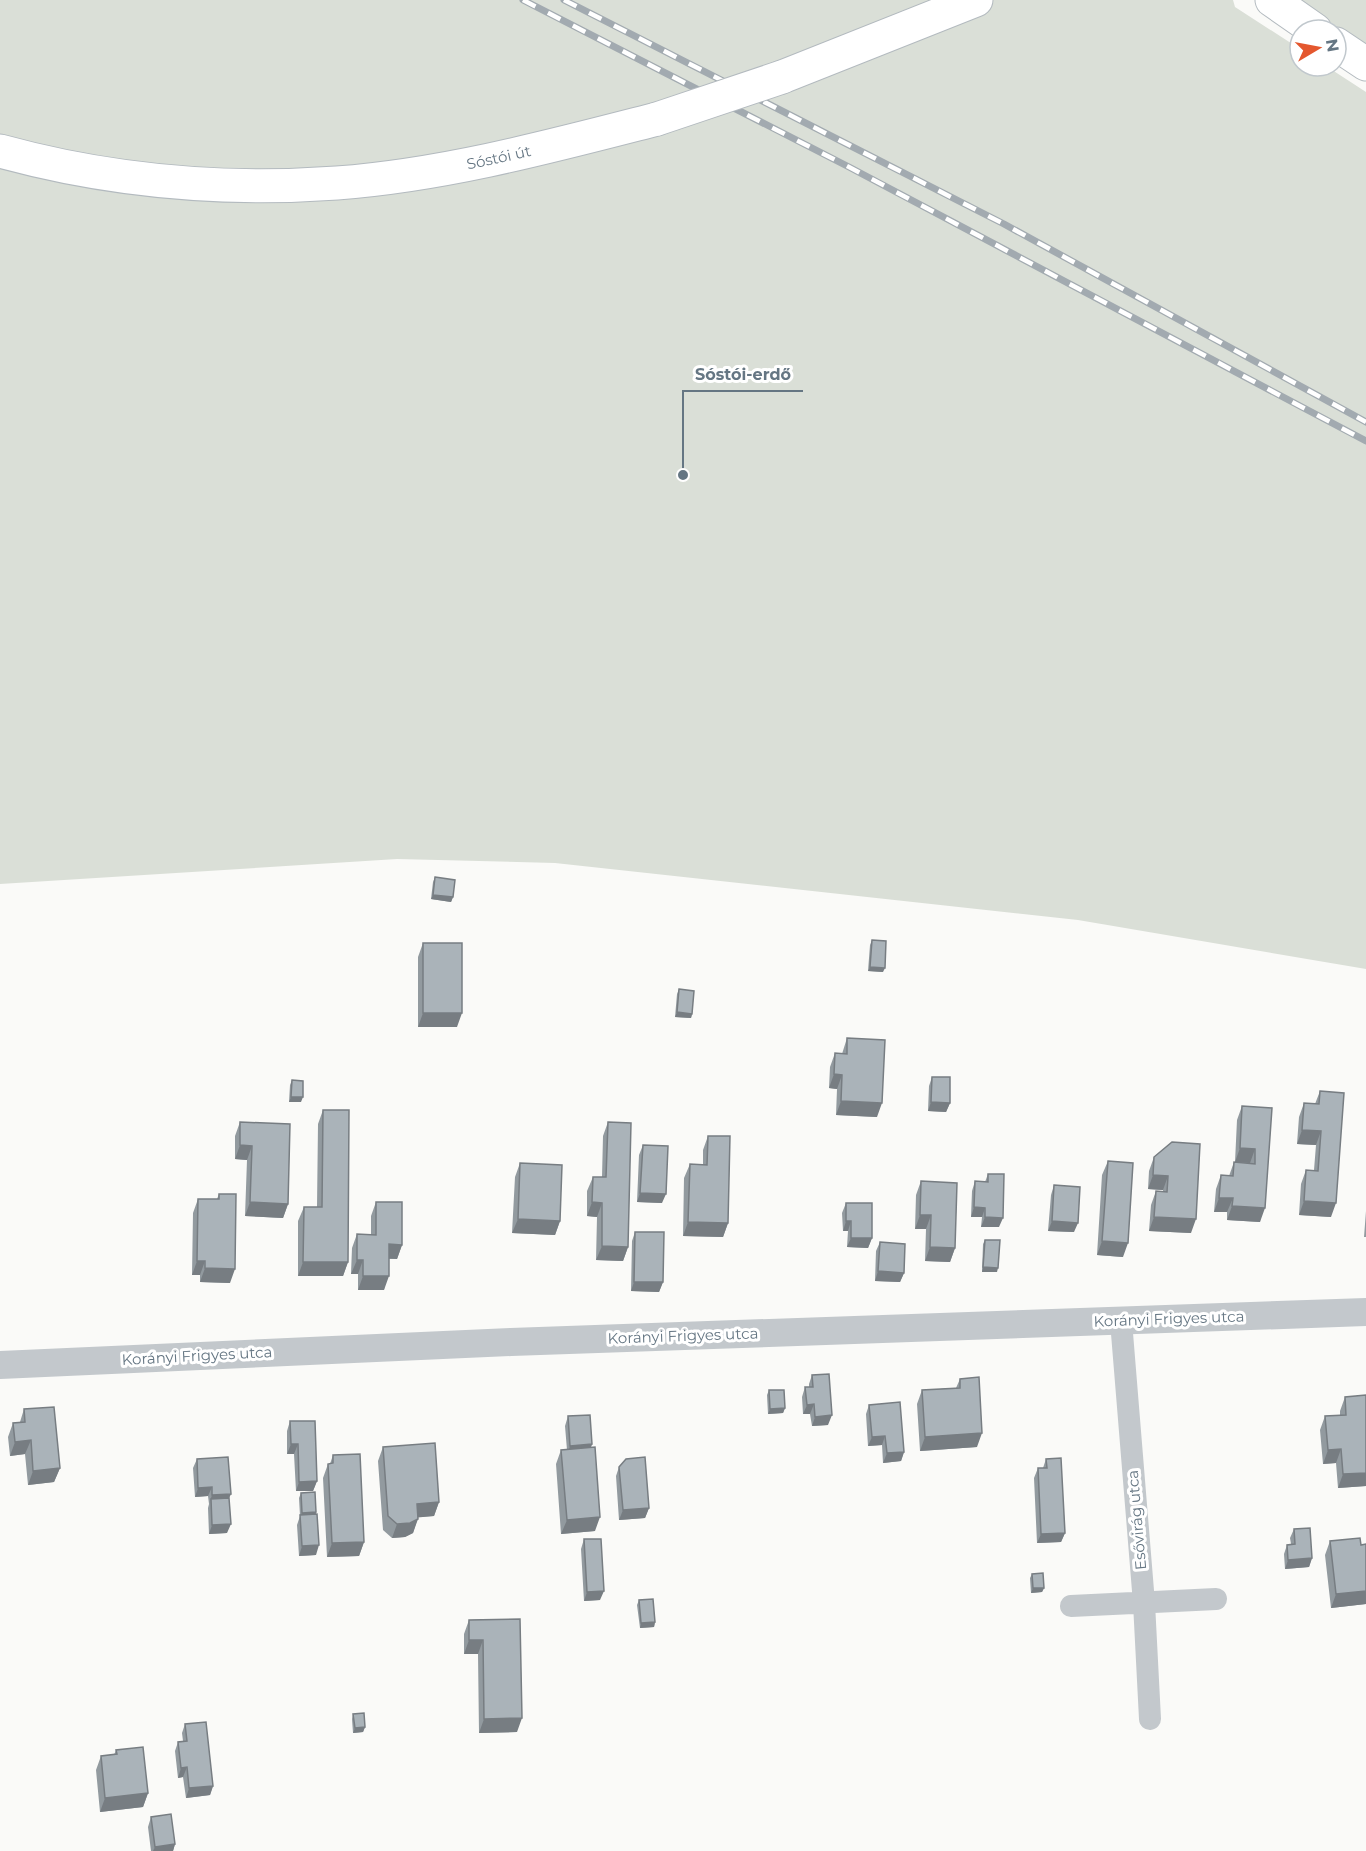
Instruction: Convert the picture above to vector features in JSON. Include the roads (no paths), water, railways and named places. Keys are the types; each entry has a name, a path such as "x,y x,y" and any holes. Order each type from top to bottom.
{"main road":[{"name":"Sóstói út","path":"0,151 85,171 200,184 284,186 339,183 425,172 494,159 657,119 782,77 976,0"},
{"path":"1271,2 1296,18"},
{"path":"1348,52 1366,64"}],"street":[{"name":"Korányi Frigyes utca","path":"0,1365 500,1342 1366,1312"},
{"name":"Esővirág utca","path":"1121,1321 1144,1603 1150,1719"},
{"path":"1071,1606 1216,1599"}],"railway":[{"path":"523,0 849,167 1366,441"},
{"path":"564,0 1004,224 1366,422"}],"place":[{"name":"Sóstói-erdő","path":"683,475"}]}
